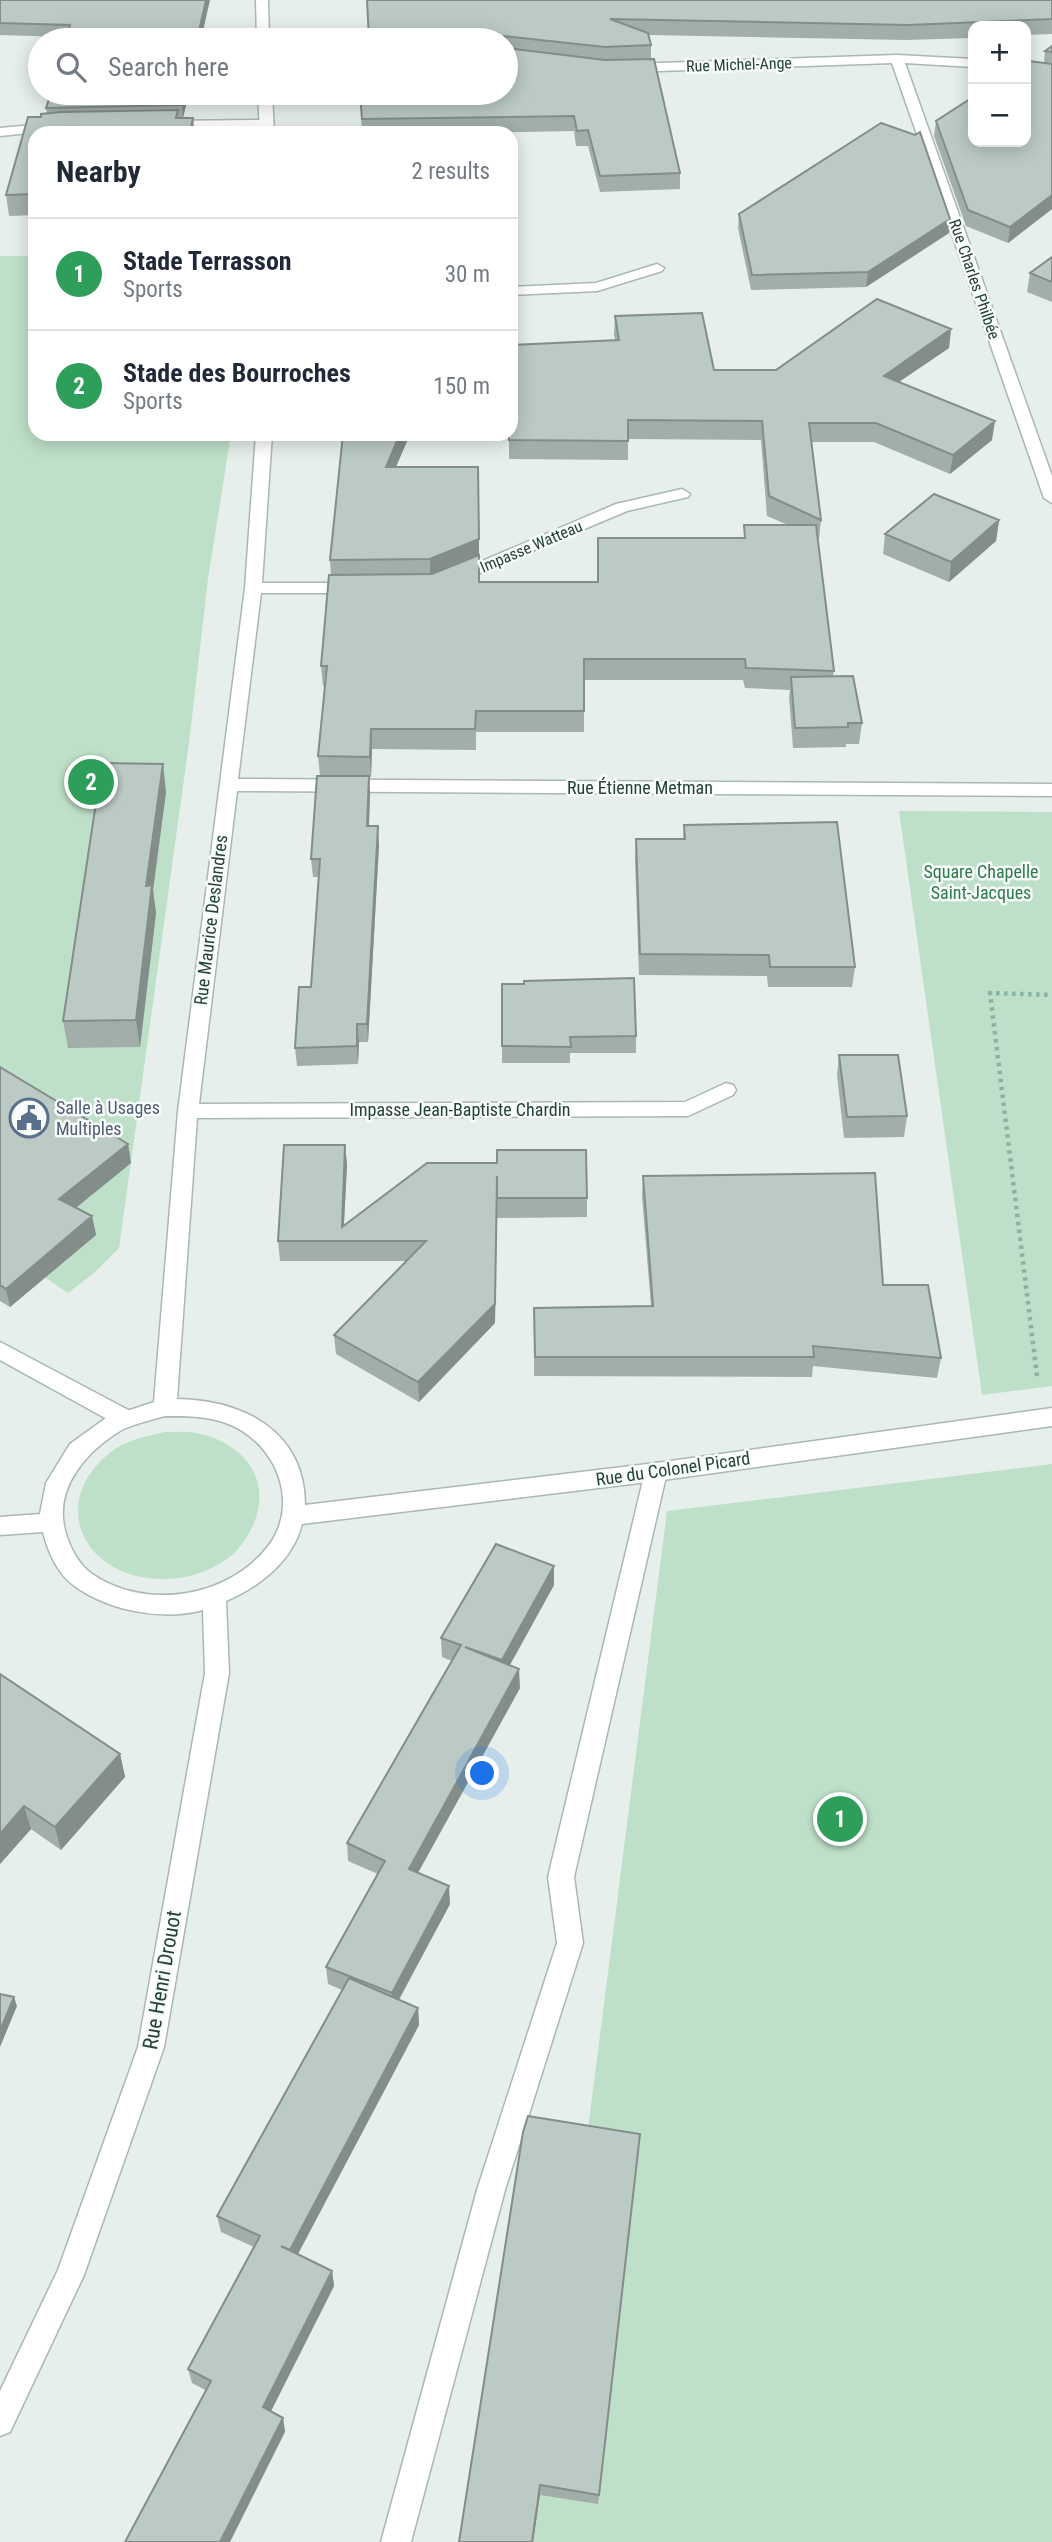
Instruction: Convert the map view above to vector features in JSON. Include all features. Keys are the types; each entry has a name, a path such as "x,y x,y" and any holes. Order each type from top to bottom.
{"street":[{"path":"262,0 263,28"},
{"name":"Rue Michel-Ange","path":"619,69 897,59 968,63"},
{"name":"Rue Charles Philbée","path":"897,59 1052,498"},
{"path":"265,105 266,126"},
{"path":"158,125 194,126"},
{"path":"0,132 28,129"},
{"path":"518,291 597,287 657,268"},
{"name":"Rue Maurice Deslandres","path":"165,1407 188,1111 253,588 264,441"},
{"name":"Impasse Watteau","path":"433,587 622,507 682,494"},
{"path":"253,588 377,587"},
{"name":"Rue Étienne Metman","path":"228,785 1052,790"},
{"name":"Impasse Jean-Baptiste Chardin","path":"188,1111 688,1109 726,1090"},
{"path":"0,1350 124,1418"},
{"path":"165,1407 201,1407 235,1416 264,1434 285,1457 292,1476 295,1485 294,1516 280,1549 251,1577 214,1597 177,1605 140,1604 105,1594 77,1576 58,1551 50,1522 52,1491 67,1462 91,1436 124,1418 165,1407"},
{"name":"Rue du Colonel Picard","path":"294,1516 656,1472 1047,1418"},
{"path":"396,2542 491,2190 570,1943 561,1877 656,1472"},
{"path":"0,1526 50,1522"},
{"name":"Rue Henri Drouot","path":"0,2422 70,2275 151,2048 217,1673 214,1597"}],"path":[{"path":"1047,1418 990,992 1052,995"}],"green space":[{"path":"0,256 28,256 28,441 230,441 208,579 189,743 119,1248 95,1272 68,1293 0,1247"},
{"name":"Square Chapelle Saint-Jacques","path":"899,811 1052,812 1052,1386 982,1395"},
{"path":"165,1432 197,1433 217,1439 234,1449 247,1461 255,1475 259,1491 253,1526 232,1555 214,1567 194,1575 161,1579 141,1577 118,1569 100,1558 87,1543 80,1525 78,1507 83,1488 93,1469 111,1452 130,1441"},
{"path":"1052,1464 1052,2542 461,2542 587,2137 667,1511"}],"building":[{"path":"0,0 206,0 200,28 69,28 70,25 0,23"},
{"path":"367,0 1052,0 1052,19 908,25 610,19 648,33 651,45 605,47 518,38 518,28 368,28"},
{"path":"518,49 605,60 654,59 680,173 600,176 588,130 577,131 574,116 362,119 361,105 518,105"},
{"path":"1031,61 1052,64 1052,195 1010,227 968,210 936,121 968,100 968,147 1031,147"},
{"path":"47,105 182,105 46,108"},
{"path":"178,110 176,118 193,118 191,126 28,126 28,194 6,195 28,117 61,112"},
{"path":"881,123 915,135 920,132 950,219 868,272 752,275 739,214"},
{"path":"1052,257 1052,282 1030,273"},
{"path":"877,299 951,329 884,376 995,421 953,455 876,423 809,423 821,520 769,496 762,421 628,420 628,441 518,440 518,345 619,340 615,316 702,313 714,370 776,370"},
{"path":"342,441 397,441 386,467 478,467 479,539 430,559 330,560"},
{"path":"934,494 999,520 951,562 885,534"},
{"path":"744,525 816,525 834,671 746,668 745,659 584,659 584,711 476,711 475,729 371,729 370,757 318,756 327,666 321,666 329,575 432,574 479,555 479,582 598,582 598,538 745,538"},
{"path":"853,676 862,723 848,723 848,727 795,728 791,677"},
{"path":"102,763 163,764 146,886 152,885 136,1020 63,1021"},
{"path":"317,776 369,776 367,826 378,826 367,1024 357,1024 357,1046 295,1048 299,987 311,987 320,859 311,859"},
{"path":"837,822 855,967 770,967 769,955 640,954 636,839 685,839 684,825"},
{"path":"634,978 636,1036 570,1037 571,1047 502,1046 502,984"},
{"path":"839,1055 898,1055 907,1116 847,1117"},
{"path":"0,1067 128,1144 59,1199 92,1216 6,1289 0,1285"},
{"path":"284,1145 345,1145 342,1227 427,1163 497,1163 497,1150 586,1150 587,1198 497,1198 497,1176 495,1304 418,1382 334,1335 426,1241 278,1241"},
{"path":"875,1173 883,1285 928,1285 941,1358 813,1346 814,1357 535,1357 534,1308 653,1306 643,1176"},
{"path":"496,1544 554,1566 502,1660 465,1647 519,1669 409,1869 449,1886 392,1993 326,1967 385,1861 347,1843 461,1645 441,1638"},
{"path":"0,1674 120,1754 55,1827 24,1806 0,1834"},
{"path":"349,1978 418,2008 290,2250 281,2246 332,2271 263,2407 283,2418 220,2542 125,2542 211,2381 188,2369 260,2236 217,2216"},
{"path":"0,1994 14,1997 0,2031"},
{"path":"528,2116 640,2134 599,2495 540,2485 532,2542 459,2542 523,2132"}],"place":[{"name":"Stade des Bourroches","path":"91,782"},
{"name":"Salle à Usages Multiples","path":"29,1118"},
{"name":"Stade Terrasson","path":"840,1819"}]}
